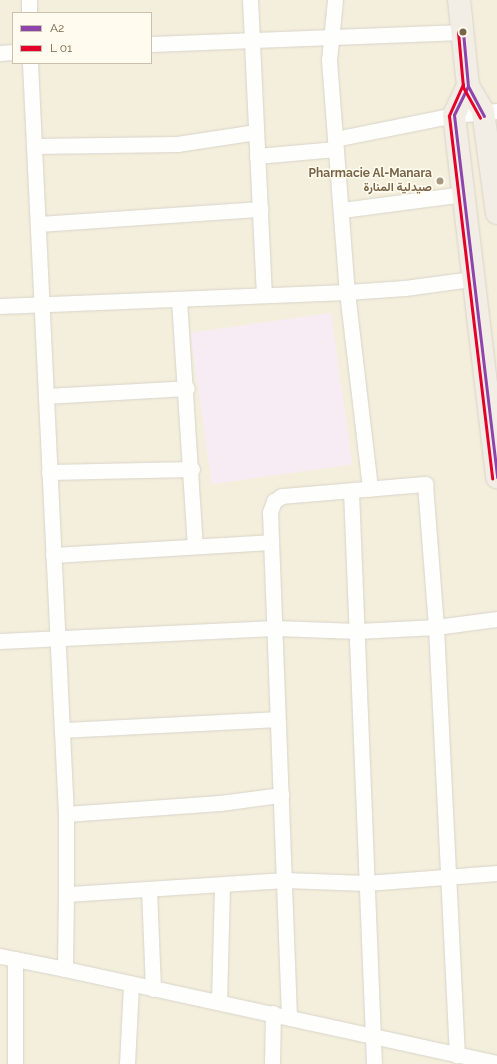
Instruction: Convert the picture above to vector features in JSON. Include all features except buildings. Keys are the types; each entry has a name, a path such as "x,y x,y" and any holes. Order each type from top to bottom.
{"highway":[{"path":"459,0 468,86 454,115 464,194 472,279 497,477"},
{"path":"468,86 490,111 497,213"}],"street":[{"path":"29,0 29,12"},
{"path":"250,0 264,295"},
{"path":"335,0 329,60 342,210 346,292 370,489"},
{"path":"152,44 463,32"},
{"path":"0,52 12,52"},
{"path":"30,64 43,304 49,472 66,814 65,969"},
{"path":"257,156 336,144 454,115 490,111"},
{"path":"34,146 177,144 256,132"},
{"path":"342,210 464,194"},
{"path":"39,224 260,209"},
{"path":"0,306 180,300 346,292 405,288 472,279"},
{"path":"180,300 192,469 195,544"},
{"path":"46,396 186,388"},
{"path":"49,472 192,469"},
{"path":"289,1016 270,512 274,502 282,496 424,484 436,627 446,876 457,1055"},
{"path":"351,491 358,631 371,1035 374,1064"},
{"path":"53,555 195,544 271,542"},
{"path":"0,641 275,628 358,631 436,627 497,619"},
{"path":"62,730 277,719"},
{"path":"66,814 220,804 280,795"},
{"path":"66,894 285,880 366,883 497,873"},
{"path":"219,1002 222,885"},
{"path":"149,889 153,989"},
{"path":"0,956 65,969 131,985 289,1016 497,1063"},
{"path":"15,959 15,1064"},
{"path":"127,1064 131,985"},
{"path":"272,1064 273,1013"}],"shaded area":[{"path":"0,0 497,0 497,1064 0,1064"},
{"path":"331,313 352,465 212,484 190,333"}],"transit line":[{"path":"458,32 463,87 480,118"},
{"name":"A2","path":"463,32 468,86 484,116"},
{"path":"463,84 449,116 492,478"},
{"name":"A2","path":"468,86 454,115 497,477"}],"place":[{"name":"Pharmacie Al-Manara صيدلية المنارة","path":"440,181"}]}
